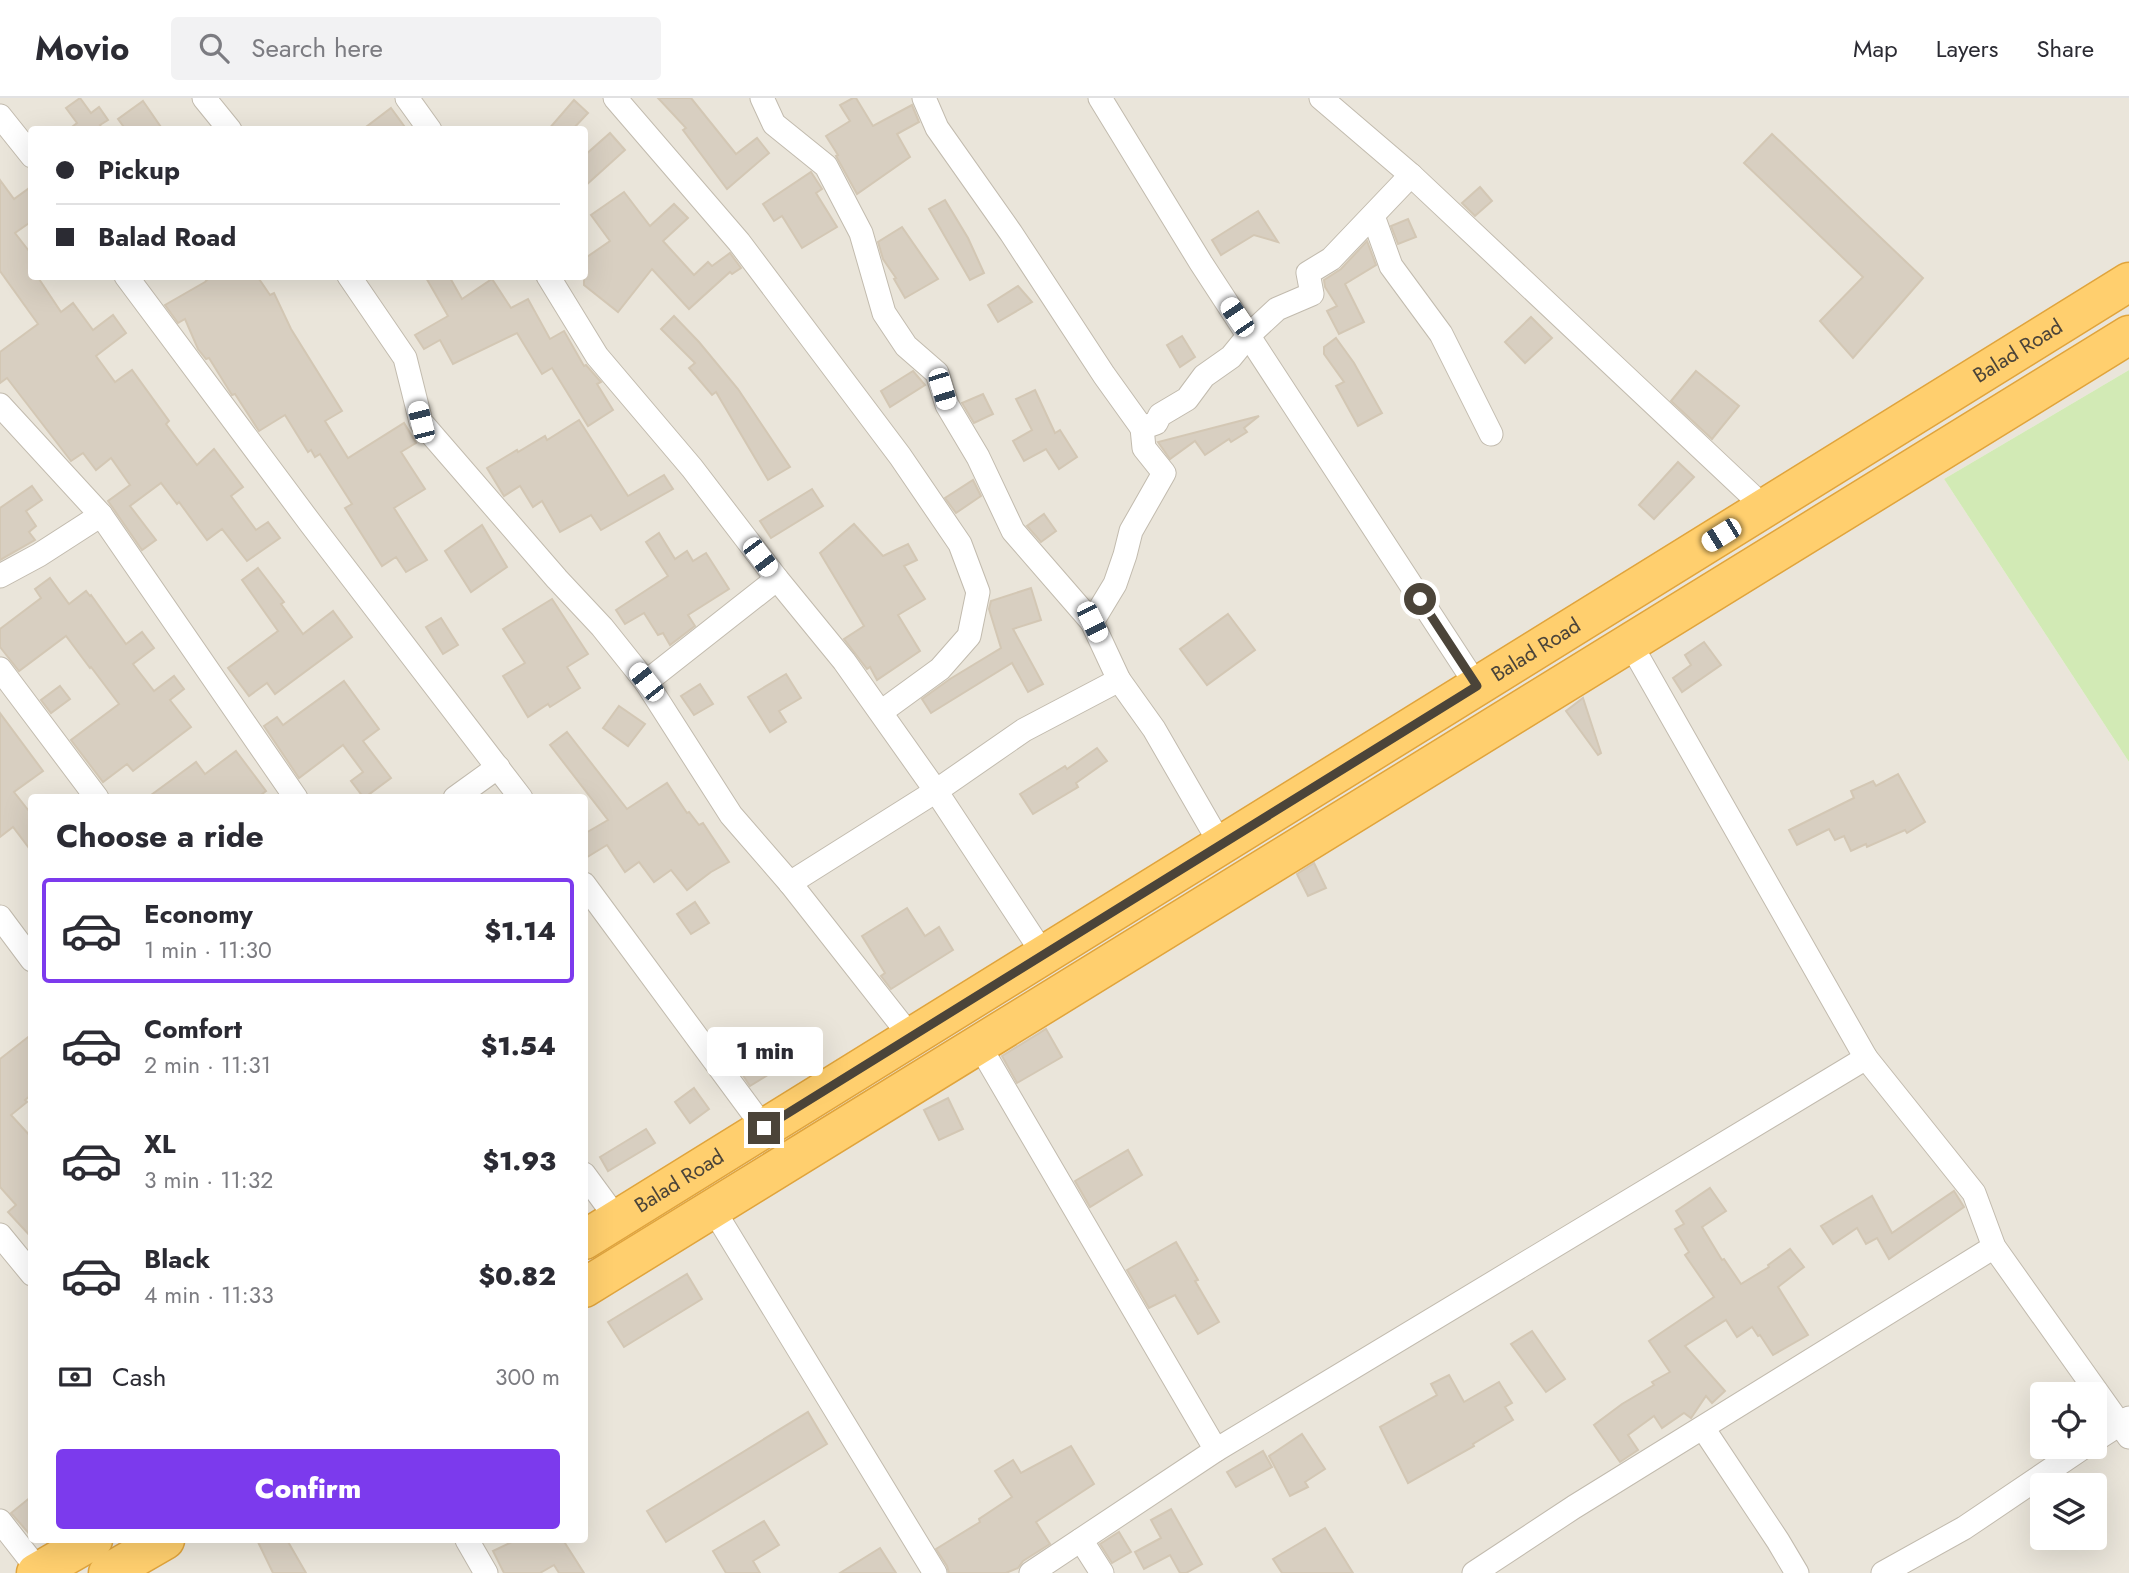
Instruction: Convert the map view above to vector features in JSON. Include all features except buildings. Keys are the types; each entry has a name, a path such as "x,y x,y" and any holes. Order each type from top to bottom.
{"highway":[{"name":"Balad Road","path":"588,1237 2129,282"},
{"name":"Balad Road","path":"588,1286 2129,335"},
{"path":"38,1572 105,1565 158,1543"}],"street":[{"path":"204,98 227,126"},
{"path":"407,98 427,126"},
{"path":"615,98 738,242 900,457 960,544 978,592 969,636 940,669 881,712"},
{"path":"762,98 774,124 826,166 861,233 884,313 906,345 937,373 947,405 978,457 1013,531 1092,622 1119,680 1154,729 1222,845"},
{"path":"924,98 937,128 1142,428 1144,448 1164,473 1130,531 1115,584 1092,622"},
{"path":"1100,98 1201,263 1477,686"},
{"path":"1321,98 1410,175 1765,508"},
{"path":"0,116 28,151"},
{"path":"1142,428 1156,423 1160,415 1187,399 1204,376 1231,357 1249,335 1277,309 1312,294 1308,273 1331,259 1410,175"},
{"path":"1373,216 1391,266 1441,334 1491,435"},
{"path":"129,280 311,524 518,794"},
{"path":"352,280 405,358 421,422 603,627 646,682 731,815 790,883 911,1037"},
{"path":"550,280 597,356 692,468 881,712 1044,955"},
{"path":"0,405 101,515 293,794"},
{"path":"0,576 39,555 101,515"},
{"path":"646,682 777,579"},
{"path":"1630,643 1866,1058 1974,1193 1994,1247 2126,1426 2107,1435"},
{"path":"0,669 94,794"},
{"path":"790,883 936,791 1024,730 1119,680"},
{"path":"461,794 498,767"},
{"path":"588,889 764,1128"},
{"path":"0,917 28,955"},
{"path":"979,1045 1216,1450"},
{"path":"1031,1573 1216,1450 1866,1058"},
{"path":"588,1179 617,1219"},
{"path":"713,1209 935,1573"},
{"path":"0,1235 28,1269"},
{"path":"1474,1573 1574,1507 1994,1247"},
{"path":"1703,1428 1797,1573"},
{"path":"1883,1573 1964,1528 2066,1459"},
{"path":"0,1521 38,1572"},
{"path":"1081,1539 1102,1573"},
{"path":"469,1543 486,1573"}],"shaded area":[{"path":"0,98 2129,98 2129,370 1944,479 2129,762 2129,1573 0,1573"}],"green space":[{"path":"2129,370 2129,762 1944,479"}],"route":[{"path":"764,1128 1477,686 1420,599"}]}
